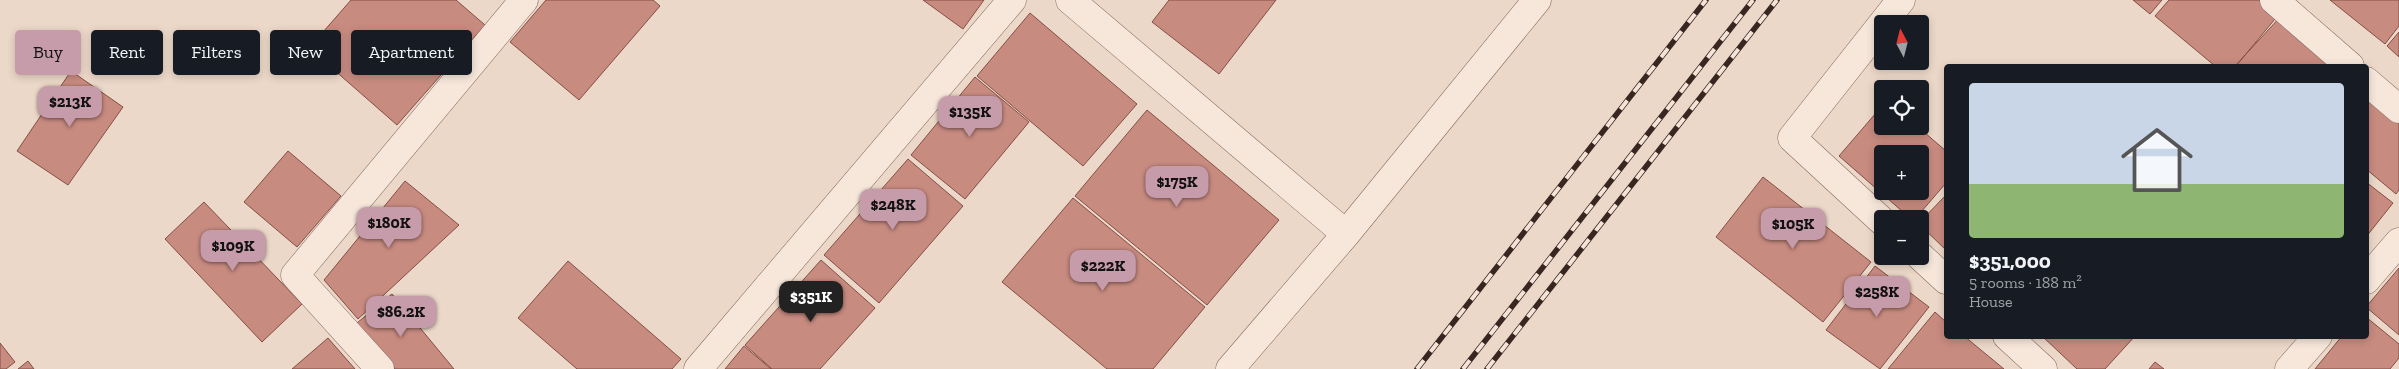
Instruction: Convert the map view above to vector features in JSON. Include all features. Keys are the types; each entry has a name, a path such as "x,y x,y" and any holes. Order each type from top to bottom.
{"street":[{"path":"380,369 295,275 524,0"},
{"path":"698,369 1012,0"},
{"path":"1070,0 1346,234"},
{"path":"1230,369 1346,234 1537,0"},
{"path":"1874,214 1792,138 1901,0"},
{"path":"2274,0 2348,64"},
{"path":"2369,83 2399,109"},
{"path":"2369,277 2399,242"},
{"path":"1929,264 1944,278"},
{"path":"2010,339 2043,369"},
{"path":"2289,369 2315,339"}],"building":[{"path":"351,0 456,0 485,25 472,40 472,30 351,30 351,75 441,75 397,125 340,75 341,30 325,30"},
{"path":"546,0 653,0 660,6 579,100 510,42"},
{"path":"923,0 984,0 963,29"},
{"path":"1169,0 1276,0 1219,74 1152,22"},
{"path":"2133,0 2162,0 2150,14"},
{"path":"2169,0 2264,0 2280,13 2238,64 2213,64 2155,16"},
{"path":"2330,0 2399,0 2399,26 2385,44"},
{"path":"1030,13 1137,104 1083,166 977,76"},
{"path":"2282,15 2336,64 2237,64"},
{"path":"2399,32 2399,57 2387,46"},
{"path":"68,75 77,75 123,107 68,185 17,151"},
{"path":"975,77 1029,122 965,199 911,155"},
{"path":"2369,93 2399,118 2399,190 2396,194 2369,172"},
{"path":"1147,110 1279,220 1207,305 1075,196"},
{"path":"1874,115 1874,135 1927,135 1944,149 1944,185 1923,210 1901,210 1889,200 1929,200 1929,145 1874,145 1874,187 1839,156"},
{"path":"288,151 341,196 297,247 244,202"},
{"path":"908,159 963,206 879,303 824,255"},
{"path":"1763,177 1871,262 1823,322 1716,237"},
{"path":"405,181 459,225 358,319 324,280"},
{"path":"2369,184 2393,203 2369,233"},
{"path":"1944,197 1944,248 1929,234 1929,213"},
{"path":"1073,198 1205,307 1153,369 1107,369 1002,282"},
{"path":"204,202 302,304 262,342 165,239"},
{"path":"821,260 875,308 820,369 772,369 745,345"},
{"path":"568,261 681,359 672,369 577,369 518,318"},
{"path":"1875,266 1929,307 1880,369 1826,330"},
{"path":"2399,268 2399,335 2369,310 2369,303"},
{"path":"392,294 454,369 395,369 357,323"},
{"path":"1935,312 1944,320 1944,339 1968,339 2004,369 1888,369"},
{"path":"2369,319 2399,344 2399,358 2390,369 2315,369 2340,339 2369,339"},
{"path":"328,338 355,369 292,369"},
{"path":"2045,339 2132,339 2105,369 2077,369"},
{"path":"0,343 15,362 6,369 0,369"},
{"path":"744,346 771,369 725,369"},
{"path":"28,361 34,369 18,369"},
{"path":"2155,362 2164,369 2149,369"}],"railway":[{"path":"1417,369 1706,0"},
{"path":"1463,369 1753,0"},
{"path":"1487,369 1777,0"}]}
